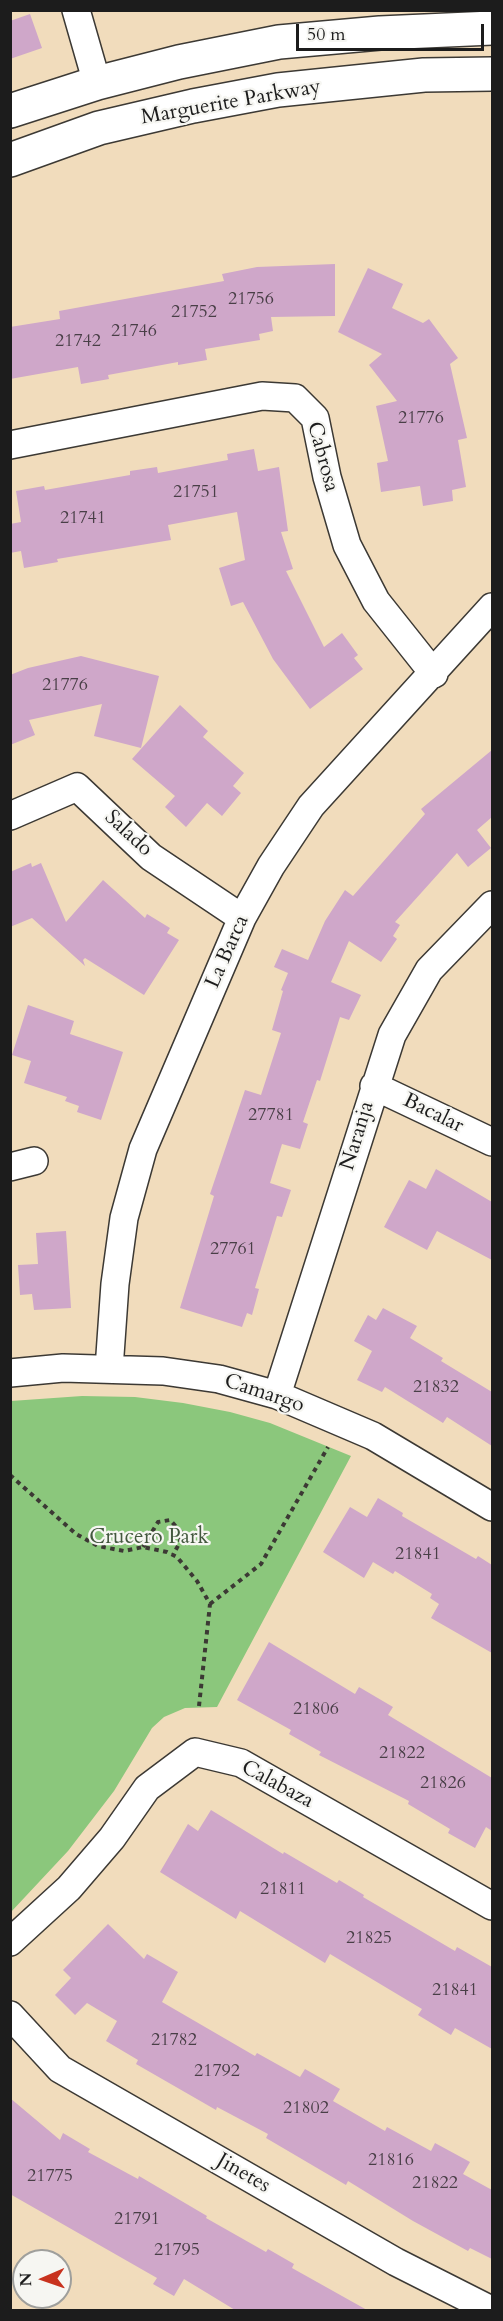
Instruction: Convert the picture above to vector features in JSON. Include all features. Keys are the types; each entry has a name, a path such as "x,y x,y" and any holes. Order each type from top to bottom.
{"main road":[{"path":"10,111 97,83 179,62 279,42 380,33 492,28"},
{"name":"Marguerite Parkway","path":"10,160 99,128 193,106 278,90 424,75 492,74"}],"street":[{"path":"76,10 97,83"},
{"name":"Cabrosa","path":"10,445 262,396 296,398 315,418 327,477 352,554 376,601 434,674"},
{"name":"La Barca","path":"109,1368 115,1284 124,1218 143,1149 242,918 271,866 311,806 492,608"},
{"name":"Salado","path":"10,816 77,787 151,857 242,918"},
{"name":"Naranja","path":"276,1395 392,1035 429,970 492,905"},
{"name":"Bacalar","path":"374,1086 492,1142"},
{"name":"Camargo","path":"10,1373 109,1368 163,1371 219,1379 276,1395 373,1436 492,1508"},
{"name":"Calabaza","path":"10,1942 69,1888 112,1838 147,1788 195,1752 241,1763 492,1906"},
{"name":"Jinetes","path":"10,2015 60,2069 396,2262 491,2310"}],"path":[{"path":"210,1604 261,1564 328,1447"},
{"path":"10,1474 76,1534 98,1546 123,1551 143,1546 173,1555 197,1581 210,1604 199,1706"},
{"path":"143,1546 158,1522 170,1520 181,1532 180,1542 173,1555"}],"green space":[{"name":"Crucero Park","path":"82,1396 135,1397 230,1412 270,1423 351,1456 217,1707 185,1708 164,1717 152,1728 114,1791 68,1851 11,1912 11,1401"}],"building":[{"path":"30,14 42,48 10,59 10,21"},
{"path":"335,264 335,316 271,317 273,331 259,334 260,340 205,349 207,360 178,365 178,362 108,375 109,379 81,384 78,367 10,379 10,327 60,319 59,311 224,281 222,274 257,267"},
{"path":"368,268 403,284 392,308 423,323 429,319 458,358 450,364 467,438 458,440 466,487 452,490 453,501 423,506 420,486 381,492 377,463 388,461 376,406 397,401 369,365 382,354 338,332"},
{"path":"254,449 258,471 279,467 288,531 281,532 293,569 286,571 324,647 342,633 358,655 354,658 363,669 310,709 273,659 243,602 231,606 219,568 245,560 237,512 168,525 171,540 57,559 58,562 24,568 21,551 10,553 10,524 21,522 16,491 44,486 45,490 130,475 130,471 157,467 158,473 228,460 227,454"},
{"path":"81,656 159,676 141,748 94,736 102,704 29,720 35,735 10,745 10,675 28,668"},
{"path":"180,705 208,731 203,737 244,773 233,786 241,793 222,816 207,803 186,827 165,807 175,796 132,759"},
{"path":"492,750 492,817 477,830 491,848 468,867 457,853 395,922 400,925 393,936 397,939 381,962 349,941 331,982 361,995 349,1020 340,1017 320,1081 317,1080 303,1122 308,1124 300,1149 282,1144 270,1183 291,1190 282,1217 277,1216 255,1288 259,1289 252,1315 247,1313 242,1327 180,1308 214,1196 210,1194 245,1090 261,1095 281,1033 272,1030 283,991 281,990 288,973 274,967 282,949 308,960 325,921 345,890 353,896 425,814 421,809"},
{"path":"31,863 32,867 41,863 66,922 103,880 145,918 147,914 170,928 167,933 179,940 144,995 85,958 83,960 85,966 32,918 10,927 10,872"},
{"path":"28,1005 74,1021 70,1034 123,1052 101,1120 77,1112 79,1106 65,1101 67,1097 24,1083 31,1061 12,1055"},
{"path":"436,1169 492,1202 492,1260 437,1231 427,1250 384,1227 409,1180 426,1189"},
{"path":"66,1231 71,1308 34,1310 32,1294 20,1295 18,1265 38,1264 36,1233"},
{"path":"383,1308 417,1326 410,1338 443,1358 441,1361 492,1392 492,1446 447,1417 443,1423 385,1387 382,1392 357,1380 372,1351 354,1341 368,1315 376,1320"},
{"path":"378,1498 403,1513 402,1516 476,1559 478,1556 492,1565 492,1653 431,1618 439,1604 430,1598 432,1594 395,1571 393,1574 373,1562 364,1578 323,1552 350,1507 367,1517"},
{"path":"269,1642 355,1694 359,1687 393,1707 388,1715 492,1778 492,1831 486,1827 475,1848 448,1833 450,1829 408,1804 409,1801 319,1755 321,1752 289,1734 291,1730 237,1700"},
{"path":"211,1810 283,1854 284,1852 337,1883 339,1880 364,1895 363,1897 455,1951 457,1947 492,1967 492,2049 455,2028 451,2035 418,2015 422,2009 330,1954 325,1963 240,1911 236,1919 160,1872 188,1824 198,1831"},
{"path":"108,1924 144,1959 147,1954 178,1972 162,2002 255,2056 257,2053 300,2077 305,2069 340,2089 333,2101 385,2131 387,2127 431,2151 435,2143 470,2162 463,2174 492,2190 492,2259 470,2248 468,2251 348,2181 346,2185 266,2138 268,2134 217,2107 216,2110 136,2064 138,2060 106,2041 117,2021 87,2003 75,2015 55,1995 71,1978 63,1970"},
{"path":"10,2098 60,2140 63,2133 90,2149 88,2152 138,2179 139,2176 266,2252 268,2249 294,2264 292,2268 367,2310 235,2310 184,2279 174,2296 153,2284 157,2278 10,2194"}]}
